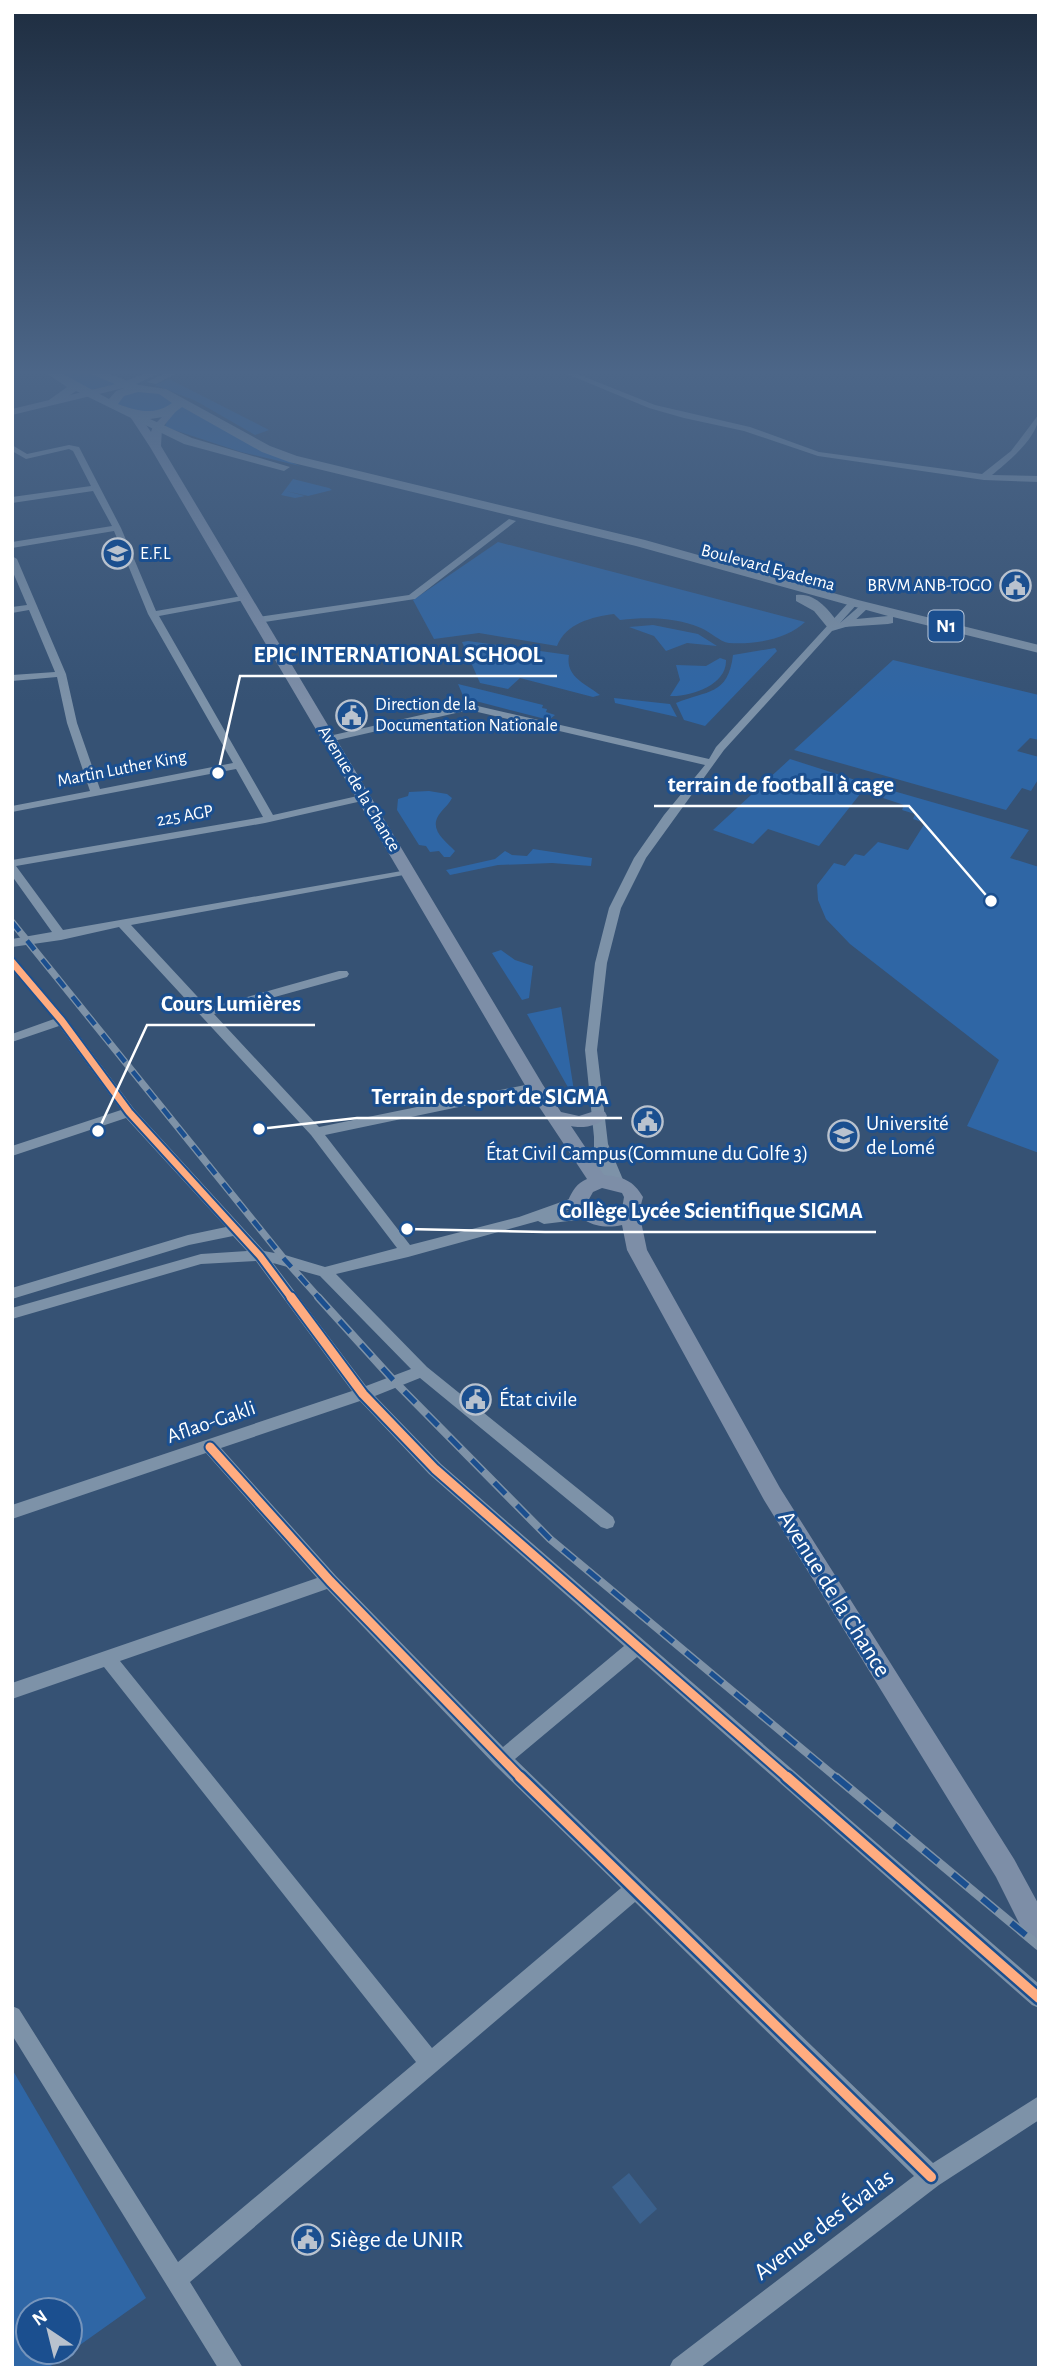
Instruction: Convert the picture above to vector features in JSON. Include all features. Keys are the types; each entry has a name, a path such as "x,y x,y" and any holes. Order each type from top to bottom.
{"highway":[{"name":"Boulevard Eyadema","path":"339,480 512,521 801,598 819,608 847,615 1039,649"},
{"name":"Boulevard Eyadema","path":"380,480 640,543 847,615"},
{"name":"N1","path":"847,615 888,620 1039,657"}],"main road":[{"name":"Avenue de la Chance","path":"176,480 362,798 409,871 557,1124 612,1224 637,1250 772,1494 1005,1868 1033,1907 1039,1933"},
{"path":"557,1124 580,1122 598,1116"},
{"name":"Avenue de la Chance","path":"595,1195 628,1187 635,1195 635,1205 630,1213 637,1250"},
{"path":"595,1195 620,1219 630,1213"}],"street":[{"path":"91,480 117,528 153,614 270,819"},
{"path":"12,500 95,488"},
{"path":"258,620 412,597 512,521"},
{"path":"12,545 117,528"},
{"path":"12,559 61,674 72,723 96,792"},
{"path":"153,614 245,597"},
{"path":"12,610 32,607"},
{"path":"325,1272 522,1221 595,1195 601,1136 591,1050 594,1006 601,963 615,908 640,858 667,817 712,763 720,749 847,615"},
{"path":"12,678 61,674"},
{"path":"329,739 469,707 712,763"},
{"name":"Martin Luther King","path":"12,809 238,765"},
{"name":"225 AGP","path":"12,863 270,819 362,798"},
{"path":"12,868 61,936"},
{"path":"12,943 409,871"},
{"path":"123,924 316,1132 408,1252"},
{"path":"12,962 62,1021 129,1112 260,1256 363,1394 435,1469 1039,1998"},
{"path":"205,1013 343,974"},
{"path":"12,1038 62,1021"},
{"path":"316,1132 535,1087"},
{"path":"12,1152 129,1112"},
{"path":"12,1294 188,1240 237,1230"},
{"path":"12,1314 201,1259 260,1256 325,1272 422,1371 607,1522"},
{"name":"Aflao-Gakli","path":"12,1512 210,1447 422,1371"},
{"path":"210,1447 330,1581 502,1759 931,2177"},
{"path":"12,1691 330,1581"},
{"path":"502,1759 637,1646"},
{"path":"108,1659 432,2064"},
{"path":"177,2278 636,1888"},
{"path":"12,2017 231,2368"},
{"name":"Avenue des Évalas","path":"681,2368 931,2177 1039,2107"}],"shaded area":[{"path":"292,480 332,490 308,496 286,491 305,496 295,498 281,495"},
{"path":"498,542 805,622 780,637 749,643 726,642 701,628 681,622 650,618 620,620 614,614 581,622 561,638 557,646 479,633 434,639 413,600"},
{"path":"653,625 698,634 717,646 687,643 666,651 654,636 629,627"},
{"path":"462,642 569,655 573,674 600,695 593,697 520,678 508,689 480,683"},
{"path":"775,648 777,651 705,726 684,720 676,703 721,685 733,655"},
{"path":"720,658 726,660 725,669 714,683 697,692 670,696 680,680 676,665 706,666"},
{"path":"893,660 1039,695 1039,740 1030,738 1017,751 1039,757 1039,778 1031,791 1022,788 1006,810 794,750"},
{"path":"458,684 543,705 542,708 547,709 546,712 555,715 549,720 464,698"},
{"path":"614,698 670,704 677,717 615,703"},
{"path":"790,759 868,784 819,846 768,829 753,844 713,830"},
{"path":"890,790 1029,830 1010,858 1039,867 1039,1153 967,1126 999,1060 850,944 826,919 818,900 817,885 834,863 845,866 855,854 864,856 878,842 908,850 925,823 913,819 915,814 902,810 904,805 883,798"},
{"path":"409,792 447,794 452,798 436,823 442,838 455,851 450,857 444,857 439,851 430,852 426,846 419,845 397,810 398,799 408,796"},
{"path":"533,849 592,858 591,866 552,863 498,865 450,875 446,870 495,859 505,851 512,855 527,856"},
{"path":"501,950 515,960 533,966 529,998 522,1000 492,953"},
{"path":"561,1007 574,1091 570,1091 527,1014"},
{"path":"12,2069 146,2298 84,2342 84,2296 14,2296 14,2366 51,2366 12,2368"},
{"path":"629,2173 657,2209 640,2224 612,2187"}],"railway":[{"path":"12,922 285,1260 320,1299"},
{"path":"318,1297 395,1382 550,1539 838,1779"},
{"path":"836,1777 1039,1946"}],"cycle path":[{"path":"12,962 62,1021 129,1112 260,1256 363,1394 435,1469 1039,1998"},
{"path":"210,1447 330,1581 502,1759 931,2177"}],"place":[{"name":"E.F.L","path":"117,554"},
{"name":"BRVM ANB-TOGO","path":"1015,586"},
{"name":"Direction de la Documentation Nationale","path":"352,715"},
{"name":"EPIC INTERNATIONAL SCHOOL","path":"218,773"},
{"name":"terrain de football à cage","path":"991,901"},
{"name":"État Civil Campus(Commune du Golfe 3)","path":"647,1121"},
{"name":"Terrain de sport de SIGMA","path":"259,1129"},
{"name":"Cours Lumières","path":"98,1131"},
{"name":"Université de Lomé","path":"843,1135"},
{"name":"Collège Lycée Scientifique SIGMA","path":"407,1229"},
{"name":"État civile","path":"476,1399"},
{"name":"Siège de UNIR","path":"307,2240"}]}
